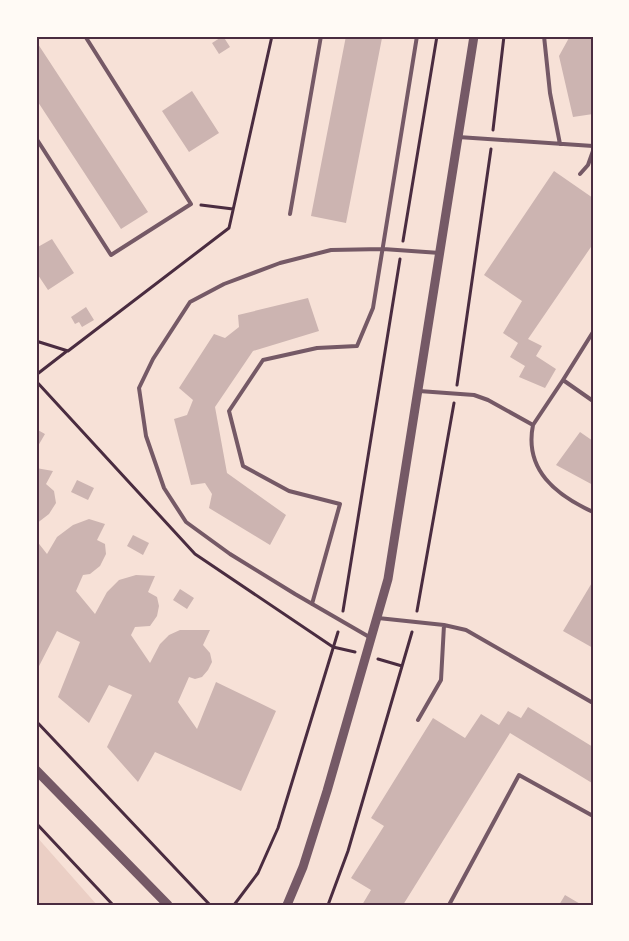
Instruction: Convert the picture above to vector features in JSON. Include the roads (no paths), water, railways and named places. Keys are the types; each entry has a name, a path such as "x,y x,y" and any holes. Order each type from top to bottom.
{"street":[{"path":"287,905 303,867 327,792 388,579 474,36"},
{"path":"36,770 168,905"}],"lane":[{"path":"36,138 112,255 191,204 84,36"},
{"path":"290,214 321,36"},
{"path":"312,604 340,504 289,491 243,466 229,411 263,360 317,348 357,346 372,308 417,36"},
{"path":"544,36 550,93 560,144"},
{"path":"458,137 593,146"},
{"path":"580,174 588,165 593,151"},
{"path":"371,638 230,554 186,522 164,488 146,436 140,388 153,359 190,302 224,284 297,259 331,250 383,249 440,253"},
{"path":"593,332 533,425 530,439 532,450 544,479 554,490 567,499 593,512"},
{"path":"563,380 593,400"},
{"path":"419,391 474,395 488,400 533,425"},
{"path":"377,618 444,625 466,630 593,703"},
{"path":"418,720 441,680 444,625"},
{"path":"448,905 519,775 593,816"}]}
